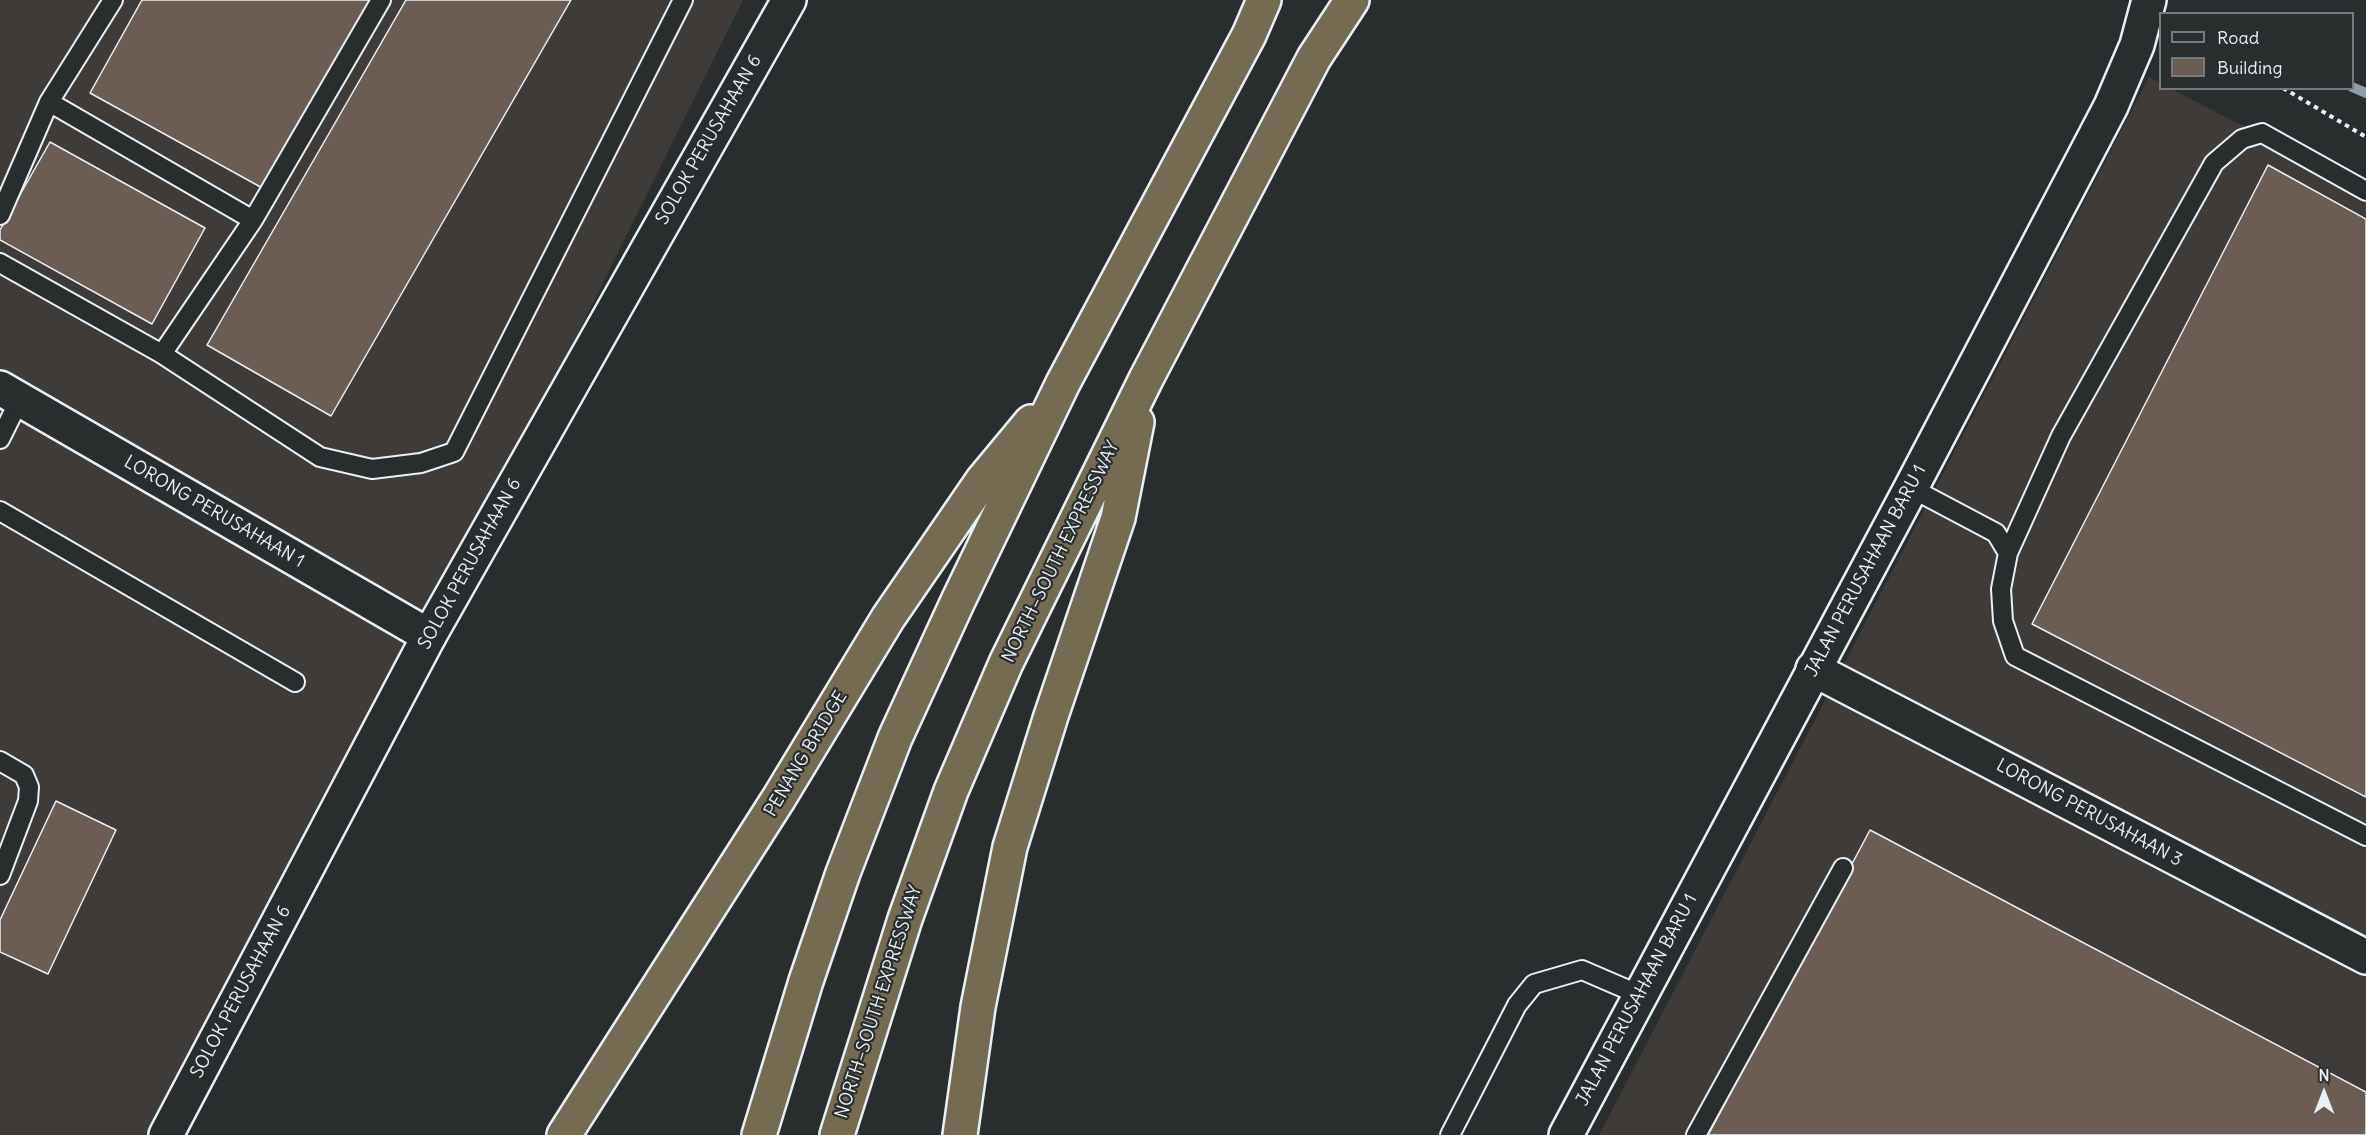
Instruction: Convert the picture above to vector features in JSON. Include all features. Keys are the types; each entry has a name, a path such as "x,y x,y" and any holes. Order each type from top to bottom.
{"highway":[{"path":"759,1135 831,905 895,738 957,601 1063,384 1249,35 1264,0"},
{"name":"NORTH–SOUTH EXPRESSWAY","path":"837,1135 905,919 951,791 1006,663 1146,379 1314,58 1352,0"},
{"path":"960,1135 978,1007 1010,847 1050,716 1118,518 1146,379"},
{"name":"PENANG BRIDGE","path":"564,1135 779,798 888,618 982,480 1063,384"}],"street":[{"name":"SOLOK PERUSAHAAN 6","path":"166,1135 429,636 789,0"},
{"name":"JALAN PERUSAHAAN BARU 1","path":"1566,1135 1911,488 2111,106 2137,45 2149,0"},
{"name":"LORONG PERUSAHAAN 1","path":"10,393 429,636"},
{"name":"LORONG PERUSAHAAN 3","path":"1813,669 2366,957"}],"lane":[{"path":"0,215 49,102 113,0"},
{"path":"162,354 253,220 381,0"},
{"path":"0,263 162,354 320,458 372,469 421,463 454,452 683,0"},
{"path":"49,102 253,220"},
{"path":"2366,191 2262,133 2242,139 2214,163 2061,436 2008,553 2001,589 2003,621 2014,656 2366,836"},
{"path":"0,439 10,393"},
{"path":"1911,488 1996,533 2008,553"},
{"path":"0,511 295,682"},
{"path":"0,761 24,775 29,787 28,801 0,875"},
{"path":"1696,1135 1843,868"},
{"path":"1450,1135 1517,1005 1534,984 1582,970 1640,995"}],"path":[{"path":"2286,90 2366,137"}],"shaded area":[{"path":"0,0 743,0 460,572 172,1135 0,1135"},
{"path":"2149,77 2159,82 2159,90 2173,90 2366,189 2366,1135 1599,1135"}],"building":[{"path":"142,0 372,0 266,190 90,93"},
{"path":"406,0 571,0 331,416 207,345"},
{"path":"50,142 205,228 152,324 0,240 0,230"},
{"path":"2268,165 2366,219 2366,797 2032,624"},
{"path":"56,801 116,830 48,974 0,952 0,920"},
{"path":"1870,830 2366,1092 2366,1135 1708,1135"}],"waterway":[{"path":"2354,88 2366,93"}]}
